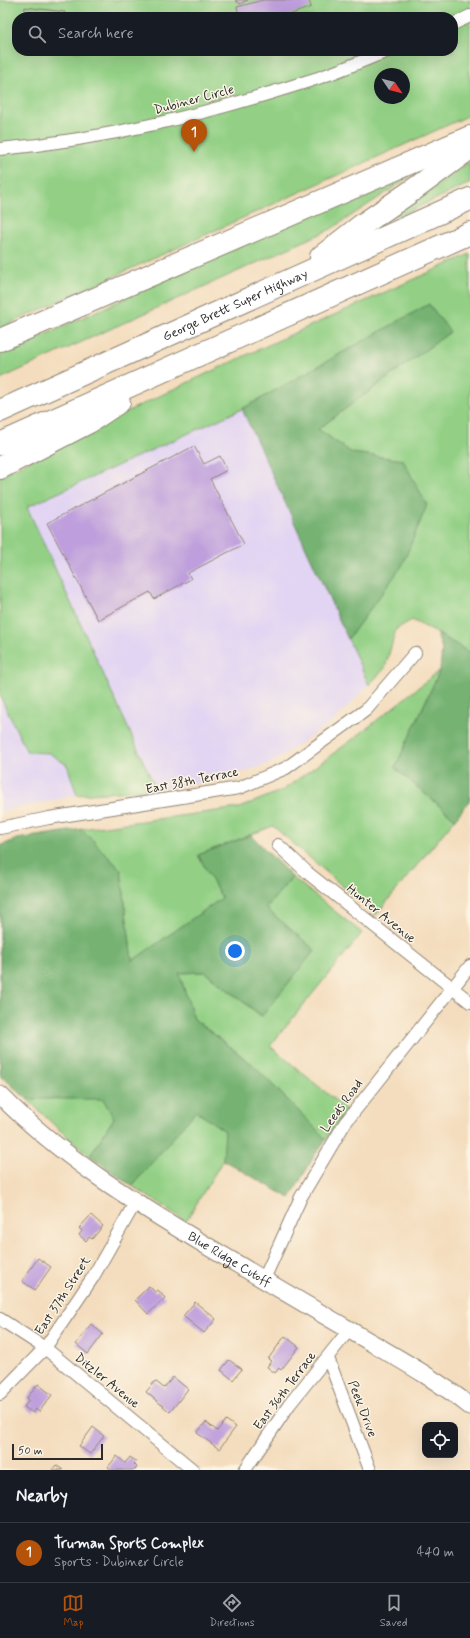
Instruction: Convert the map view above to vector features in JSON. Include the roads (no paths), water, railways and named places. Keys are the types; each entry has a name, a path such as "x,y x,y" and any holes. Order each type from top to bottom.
{"highway":[{"path":"0,340 470,137"},
{"path":"297,277 362,225 416,188 470,148"},
{"name":"George Brett Super Highway","path":"0,410 470,199"},
{"path":"0,444 470,233"},
{"path":"0,468 89,422 170,368"}],"main road":[{"name":"Blue Ridge Cutoff","path":"0,1096 80,1164 135,1202 264,1280 406,1362 470,1406"}],"street":[{"path":"458,22 470,16"},
{"name":"Dubiner Circle","path":"0,149 84,139 177,120 316,79 375,56"},
{"name":"East 38th Terrace","path":"0,828 49,818 239,788 286,768 366,710 415,653"},
{"name":"Hunter Avenue","path":"278,845 309,874 470,1002"},
{"name":"Leeds Road","path":"264,1280 301,1197 345,1123 470,966"},
{"name":"East 37th Street","path":"0,1394 45,1348 93,1277 135,1202"},
{"name":"Ditzler Avenue","path":"0,1319 45,1348 193,1470"},
{"name":"East 36th Terrace","path":"245,1470 289,1405 349,1330"},
{"name":"Peek Drive","path":"328,1358 370,1470"}],"place":[{"name":"Truman Sports Complex","path":"194,152"}]}
